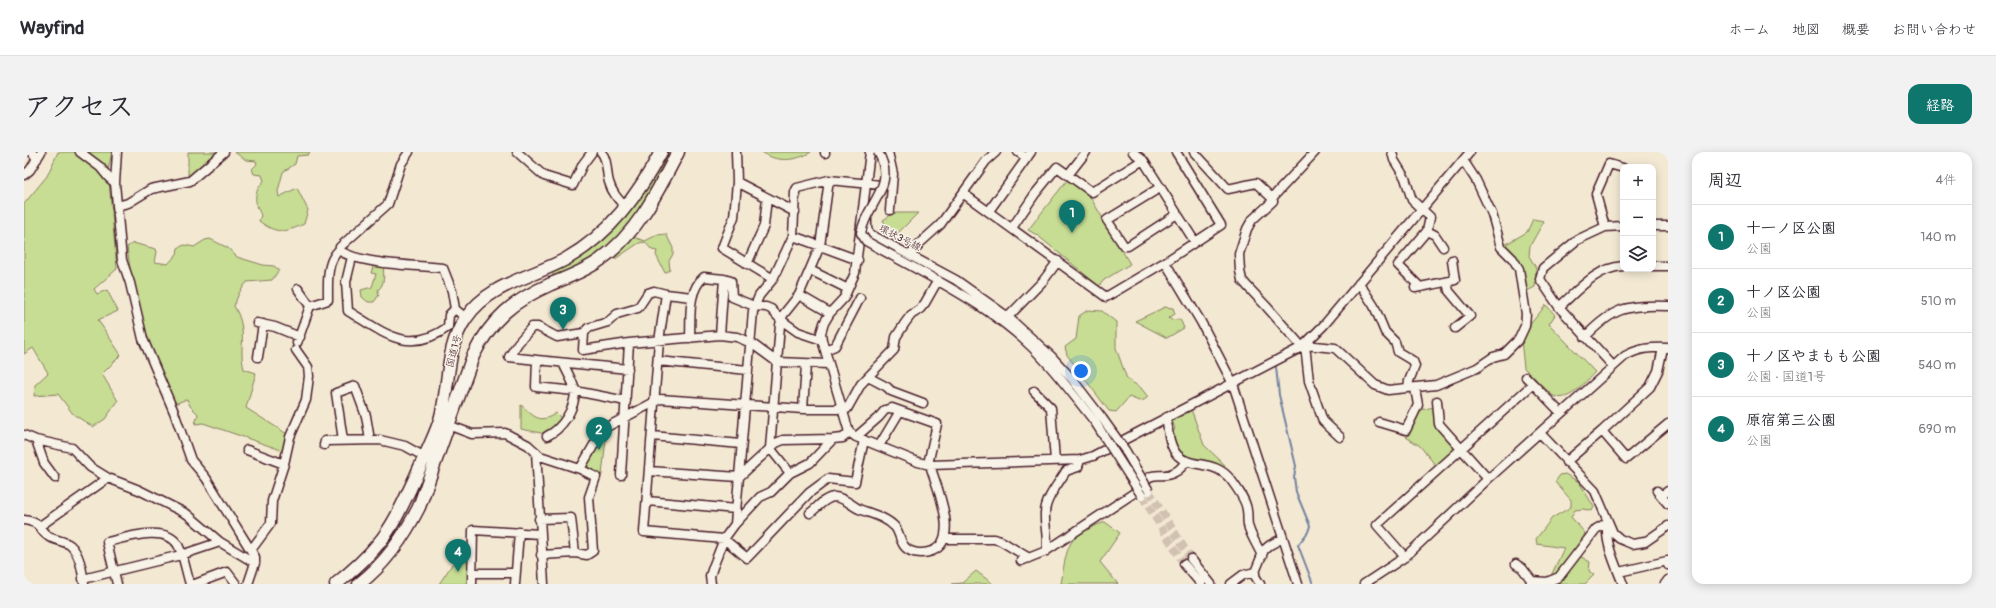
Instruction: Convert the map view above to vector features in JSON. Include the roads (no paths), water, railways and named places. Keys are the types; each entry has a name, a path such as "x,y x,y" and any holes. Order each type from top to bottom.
{"highway":[{"name":"国道1号","path":"336,584 378,545 395,520 425,457 440,420 456,337 466,318 486,297 504,285 544,270 566,258 608,228 626,208 646,180 660,154"},
{"name":"国道1号","path":"359,584 370,576 392,552 419,507 473,356 483,335 494,321 526,296 582,271 594,264 622,240 652,200 678,154"},
{"path":"544,270 550,284"}],"street":[{"path":"80,152 100,167 109,178 115,182"},
{"path":"117,152 115,182 122,260 130,283 143,339 174,412 191,460 206,478 255,557 255,563 248,584"},
{"path":"117,206 128,203 151,189 190,181 224,152"},
{"path":"310,306 328,300 330,264 334,254 388,204 401,164 409,152"},
{"path":"517,152 544,176 573,185 583,164 592,152"},
{"path":"601,152 605,156 610,183 617,198 626,208"},
{"path":"736,152 737,182 734,216 722,248 773,279"},
{"path":"666,294 659,341 644,532 724,539 747,558 809,493 828,479 855,482 856,436 842,410 824,350 821,333 830,313 844,298 855,273 858,260 870,152"},
{"path":"867,218 882,190 884,180 884,165 878,152"},
{"path":"888,152 892,164 890,210"},
{"path":"911,255 920,242 940,225 964,194 986,161 996,152"},
{"path":"989,211 1029,155 1018,152"},
{"path":"1068,175 1086,152"},
{"path":"1133,152 1142,160 1161,187 1196,242"},
{"path":"964,194 1106,297 1165,262 1221,225 1176,152"},
{"path":"1194,152 1228,189 1256,183 1272,198"},
{"path":"1315,152 1272,198 1273,200 1252,220 1247,229 1239,254 1240,271 1242,280 1303,346 1309,382 1323,421 1340,437"},
{"path":"1392,152 1394,160 1405,178 1412,200 1430,217 1427,231 1398,265 1417,288 1455,280 1452,260"},
{"path":"856,436 918,462 929,465 1080,460 1093,456 1303,346 1359,283 1470,152"},
{"path":"24,175 30,170 37,154"},
{"path":"1012,228 1035,194 1057,167 1092,192 1142,160"},
{"path":"1303,346 1335,348 1340,351 1370,381 1388,390 1436,385 1477,368 1492,358 1504,354 1518,339 1526,320 1526,305 1522,292 1522,282 1518,269 1513,260 1501,247 1492,214 1476,180 1463,160"},
{"path":"1605,227 1596,194 1609,164 1620,167"},
{"path":"790,473 770,448 781,320 799,295 820,246 829,180"},
{"path":"735,524 744,406 754,306 773,279 793,236 795,192 797,188 829,180 892,186"},
{"path":"737,182 795,212"},
{"path":"1161,187 1107,220 1124,246 1128,246 1177,214"},
{"path":"747,264 764,226 767,198"},
{"name":"環状3号線","path":"867,218 867,229 870,234 956,280 1051,356 1072,379 1098,420 1142,496"},
{"name":"環状3号線","path":"867,218 862,229 862,238 938,280 1005,320"},
{"path":"1613,366 1559,307 1540,278 1543,268 1577,240 1605,227 1620,226"},
{"path":"1656,226 1668,226"},
{"path":"1427,231 1435,235 1443,247"},
{"path":"793,236 858,260"},
{"path":"340,250 352,257 388,263 443,268 452,291 455,309 466,318"},
{"path":"352,257 346,282 348,311 393,338 416,341 437,336 448,327 449,315 455,309"},
{"path":"1005,320 1043,281 1058,261"},
{"path":"1165,262 1201,322 1233,384 1298,584"},
{"path":"1559,307 1598,273 1616,266 1620,266"},
{"path":"1656,266 1668,266"},
{"path":"810,270 848,289"},
{"path":"690,338 692,297 698,282 704,277 730,281 732,297 754,306 771,309 781,320 798,332 822,340"},
{"path":"720,335 724,279"},
{"path":"580,469 603,429 660,399 744,406 804,409 847,409 861,384 889,357 894,350 896,337 904,323 925,303 938,280"},
{"path":"1447,282 1449,291 1470,316 1456,328"},
{"path":"1359,283 1374,306 1385,332 1395,342 1398,352 1413,361 1415,366 1409,380 1418,405 1406,430 1379,422"},
{"path":"298,289 310,306"},
{"path":"583,364 584,333 588,328 608,322 616,314 638,308 648,293 654,291 692,297"},
{"path":"799,295 830,313"},
{"path":"824,350 835,346 860,298"},
{"path":"297,343 310,306"},
{"path":"1585,337 1609,315 1621,309 1632,306 1668,306"},
{"path":"251,550 271,523 272,501 284,464 290,437 306,400 308,387 308,367 297,343 260,323 258,357"},
{"path":"584,333 557,337 538,327 532,327 518,343 509,357 628,369"},
{"path":"583,350 629,343 720,335 737,337 750,342 777,362 806,365 828,364"},
{"path":"621,475 629,343"},
{"path":"1364,584 1405,557 1488,479 1625,356 1651,347 1666,348 1658,371 1650,387 1566,462"},
{"path":"537,360 536,387 575,391 626,401"},
{"path":"546,436 552,434 568,418 575,391 563,362"},
{"path":"658,362 748,370"},
{"path":"804,409 806,365"},
{"path":"1526,376 1561,413"},
{"path":"868,377 887,387 891,391 923,403"},
{"path":"1405,557 1377,525 1533,384"},
{"path":"343,440 336,393 355,386 366,416 370,440"},
{"path":"1034,391 1051,408 1055,461"},
{"path":"1438,401 1439,424 1488,479"},
{"path":"649,471 739,477 770,448 783,440 833,439 856,436 879,418 885,410 892,408 937,424 929,465 946,516 945,539 936,550 926,554 912,552 904,547 895,526 877,515 858,509 843,500 834,497 825,500 810,514"},
{"path":"879,446 900,411"},
{"path":"1167,417 1171,444 1180,457 1196,465 1218,469 1231,481 1246,504 1248,525 1262,556"},
{"name":"環状3号線","path":"1098,420 1125,450 1150,491"},
{"path":"1602,431 1626,459 1668,424"},
{"path":"448,425 472,434 505,433 528,445 546,458 580,469 596,477 589,497 593,551 587,555 575,553 542,555"},
{"path":"1540,433 1595,491 1613,532 1620,538 1632,544 1645,542 1668,526"},
{"path":"24,435 36,440 72,448 90,467 108,478 160,500 192,518 220,542 255,563"},
{"path":"652,436 741,444"},
{"path":"711,584 710,576 724,539 735,524 760,498 771,492 790,473 810,463 833,439"},
{"path":"36,440 44,463 55,478"},
{"path":"324,445 325,441 380,440 405,446 425,457"},
{"path":"247,450 284,464"},
{"path":"536,452 544,584"},
{"path":"1046,551 1048,542 1044,512 1066,471 1078,467 1080,460"},
{"path":"1020,561 1046,551 1140,489 1145,480 1154,475 1174,473 1187,461"},
{"path":"40,526 108,478"},
{"path":"1662,493 1668,504"},
{"path":"647,501 736,509"},
{"path":"539,519 571,518 575,553"},
{"path":"24,520 34,522 40,526 48,536 70,545 78,556 84,582 114,572 181,555 220,542"},
{"path":"1608,522 1606,530 1614,562 1623,584"},
{"path":"1516,564 1522,568 1531,583 1547,582 1559,577 1596,529 1608,522"},
{"path":"472,584 473,530 540,534"},
{"path":"117,584 107,542 152,532 175,542 181,555 190,584"},
{"path":"515,584 519,532"},
{"path":"1260,584 1255,576 1255,572 1262,556 1270,545 1283,538"},
{"path":"945,539 994,539 1001,541 1029,558"},
{"path":"1618,572 1667,561 1668,566"},
{"path":"1201,584 1188,562 1211,584"},
{"path":"195,584 227,572 236,584"},
{"path":"1231,584 1242,574 1255,572"},
{"path":"472,574 516,573"},
{"path":"1665,584 1668,580"}],"waterway":[{"path":"1276,367 1279,395 1296,466 1294,477 1296,492 1310,526 1308,532 1298,545 1313,584"}],"tunnel":[{"path":"1149,491 1191,559"},
{"path":"1142,496 1184,564"}],"place":[{"name":"十一ノ区公園","path":"1072,233"},
{"name":"十ノ区やまもも公園","path":"563,330"},
{"name":"十ノ区公園","path":"599,450"},
{"name":"原宿第三公園","path":"458,572"}]}
